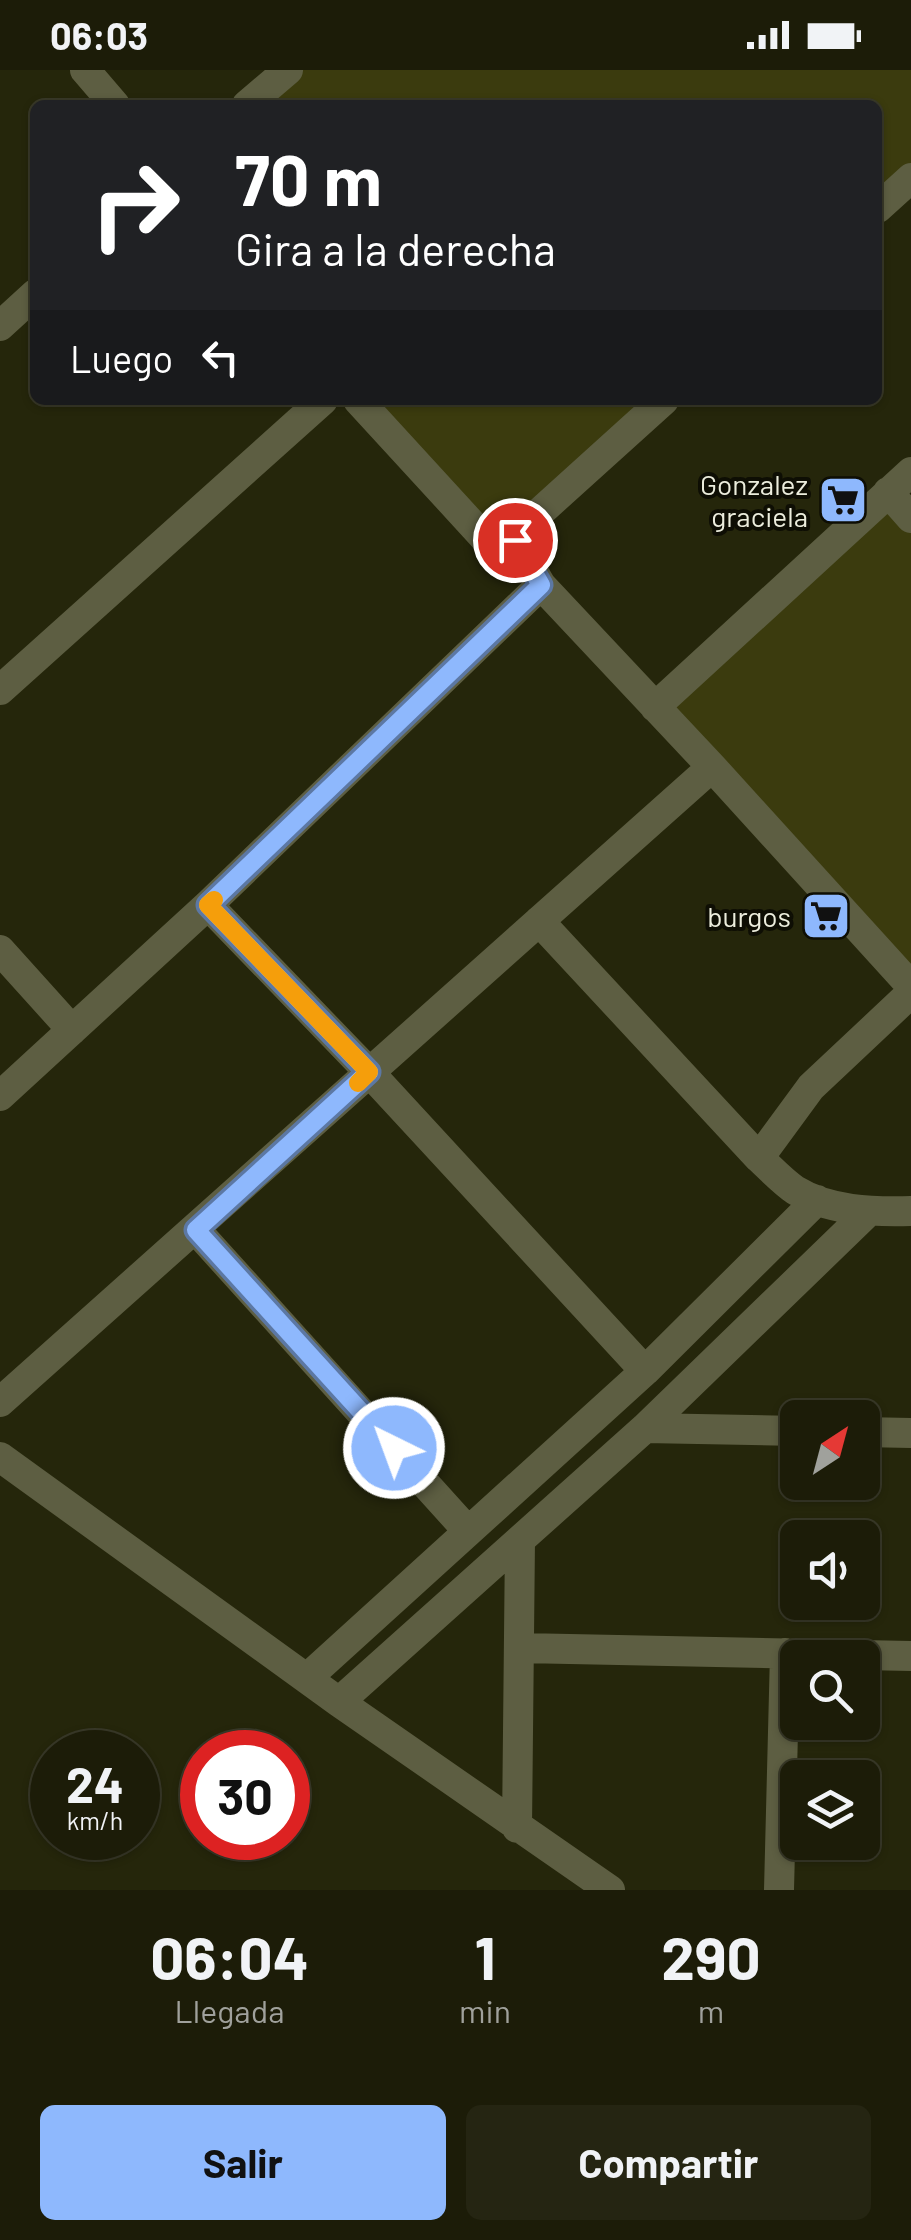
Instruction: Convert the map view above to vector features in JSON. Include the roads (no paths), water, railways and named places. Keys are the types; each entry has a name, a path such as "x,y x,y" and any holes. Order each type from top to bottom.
{"street":[{"path":"84,70 110,100"},
{"path":"253,100 288,70"},
{"path":"882,204 910,180"},
{"path":"0,326 30,299"},
{"path":"0,690 317,405"},
{"path":"363,405 492,546 515,540 528,522 658,405"},
{"path":"656,707 899,482 911,518"},
{"path":"515,540 541,585 712,766 911,990 812,1086 759,1158"},
{"path":"0,1096 208,905 541,585"},
{"path":"0,1402 712,766"},
{"path":"208,905 369,1072 645,1371"},
{"path":"539,921 759,1158 793,1189 817,1200 868,1212 911,1211"},
{"path":"0,950 72,1030"},
{"path":"307,1678 645,1371 817,1200"},
{"path":"338,1702 645,1428 868,1212"},
{"path":"196,1230 468,1530"},
{"path":"645,1428 780,1431"},
{"path":"880,1432 911,1433"},
{"path":"0,1457 338,1702 610,1890"},
{"path":"517,1828 520,1540"},
{"path":"521,1648 780,1653"},
{"path":"880,1655 911,1656"},
{"path":"778,1890 782,1740"}],"place":[{"name":"Gonzalez graciela","path":"843,500"},
{"name":"burgos","path":"826,916"}]}
